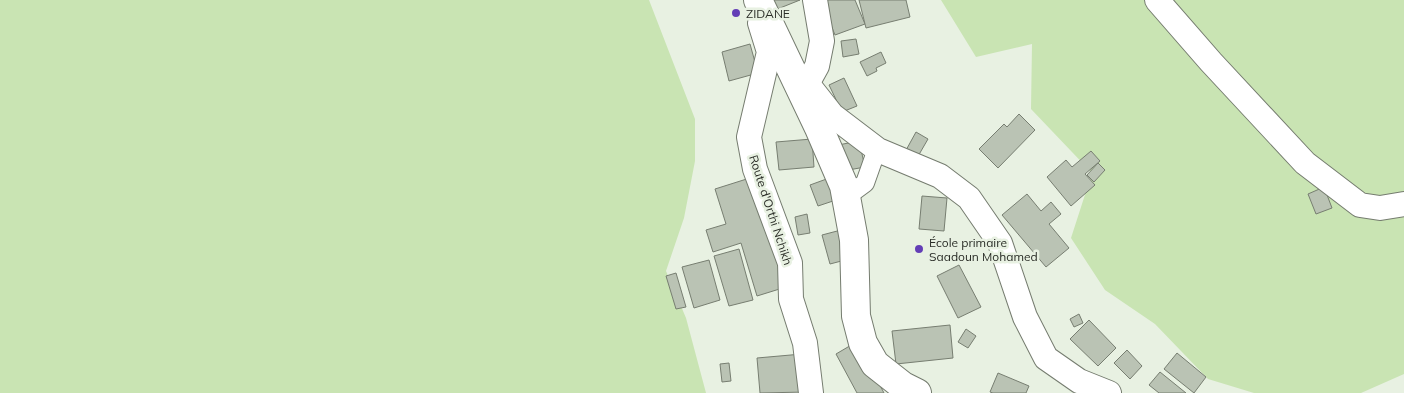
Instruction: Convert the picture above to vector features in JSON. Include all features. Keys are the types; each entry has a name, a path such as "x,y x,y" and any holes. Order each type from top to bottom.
{"street":[{"name":"Route d'Orthi Nchikh","path":"754,0 769,52 750,137 755,169 790,263 791,299 805,343 811,393"},
{"path":"758,0 819,128 844,186 854,240 856,316 863,343 875,364 902,386 917,393"},
{"path":"807,84 817,66 822,41 815,0"},
{"path":"1158,0 1211,62 1305,163 1360,205 1380,208 1404,204"},
{"path":"785,56 832,115 877,149 940,176 969,198 1000,243 1025,317 1046,358 1079,381 1110,393"},
{"path":"846,197 865,183 877,149"}],"green space":[{"path":"0,0 649,0 695,119 695,161 684,218 666,271 686,318 706,393 0,393"},
{"path":"941,0 1404,0 1404,374 1361,393 1254,393 1208,379 1155,324 1105,290 1071,238 1092,173 1031,109 1032,44 976,57"}],"building":[{"path":"771,0 800,0 775,10"},
{"path":"821,0 855,0 865,24 835,35"},
{"path":"859,0 906,0 910,17 866,28"},
{"path":"856,39 859,54 843,57 841,41"},
{"path":"750,44 758,73 729,81 722,52"},
{"path":"881,52 886,63 876,68 877,71 867,76 860,62"},
{"path":"844,78 857,106 842,112 829,85"},
{"path":"1019,114 1035,130 998,168 979,149 1004,124 1007,127"},
{"path":"916,132 928,139 917,158 905,152"},
{"path":"812,139 814,167 779,170 776,142"},
{"path":"859,141 865,167 843,171 838,145"},
{"path":"1091,151 1100,161 1085,174 1095,185 1071,206 1047,177 1066,160 1072,167"},
{"path":"1098,163 1105,170 1094,182 1087,175"},
{"path":"753,177 786,287 757,296 741,243 713,252 706,230 726,224 715,189"},
{"path":"832,177 839,199 818,206 810,185"},
{"path":"1324,187 1332,208 1316,214 1308,194"},
{"path":"1027,194 1041,211 1051,202 1061,214 1049,224 1069,248 1046,267 1002,215"},
{"path":"922,196 947,198 944,231 919,229"},
{"path":"807,214 810,233 798,235 795,217"},
{"path":"841,230 849,259 830,264 822,235"},
{"path":"739,249 753,300 729,306 714,256"},
{"path":"709,260 720,300 694,308 682,267"},
{"path":"959,265 981,307 958,318 937,276"},
{"path":"676,273 686,307 676,309 666,276"},
{"path":"1079,314 1083,323 1074,327 1070,319"},
{"path":"1089,320 1116,348 1098,366 1070,339"},
{"path":"950,325 953,358 896,364 892,331"},
{"path":"966,329 976,336 968,348 958,342"},
{"path":"853,344 872,370 884,393 857,393 836,354"},
{"path":"1127,350 1142,366 1130,379 1114,363"},
{"path":"1177,353 1206,377 1194,393 1164,369"},
{"path":"802,354 806,392 760,393 757,358"},
{"path":"729,363 731,381 722,382 720,364"},
{"path":"1160,372 1186,393 1159,393 1149,385"},
{"path":"998,373 1029,386 1026,393 990,392"}],"place":[{"name":"ZIDANE","path":"736,13"},
{"name":"École primaire Saadoun Mohamed","path":"919,249"}]}
